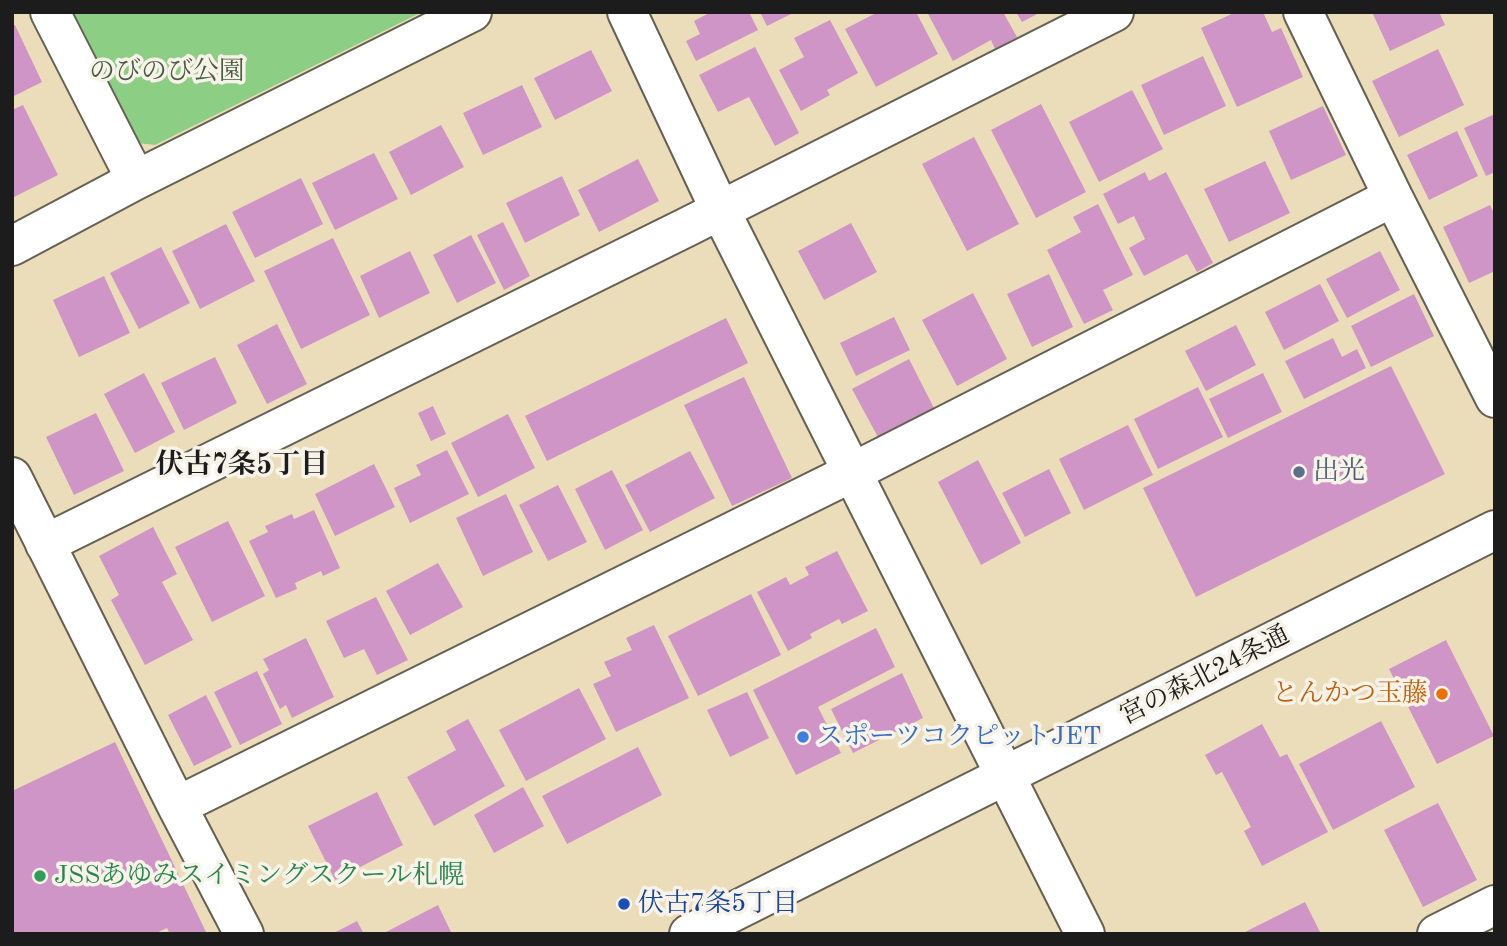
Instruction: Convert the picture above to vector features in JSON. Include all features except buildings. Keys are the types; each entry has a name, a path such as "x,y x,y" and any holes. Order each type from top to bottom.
{"street":[{"path":"50,12 136,180"},
{"path":"12,246 136,180 472,12"},
{"path":"627,12 720,210 1085,934"},
{"path":"45,544 1114,12"},
{"path":"1303,12 1495,398"},
{"path":"177,806 852,473 1393,197"},
{"path":"12,477 244,934"},
{"name":"宮の森北24条通","path":"689,934 1495,530"},
{"path":"1437,934 1495,905"}],"green space":[{"name":"のびのび公園","path":"69,12 422,12 155,145 137,143"}],"place":[{"name":"出光","path":"1299,472"},
{"name":"とんかつ玉藤","path":"1442,694"},
{"name":"スポーツコクピットJET","path":"803,737"},
{"name":"JSSあゆみスイミングスクール札幌","path":"40,876"},
{"name":"伏古7条5丁目","path":"624,904"}],"district":[{"name":"伏古7条5丁目","path":"242,466"}]}
